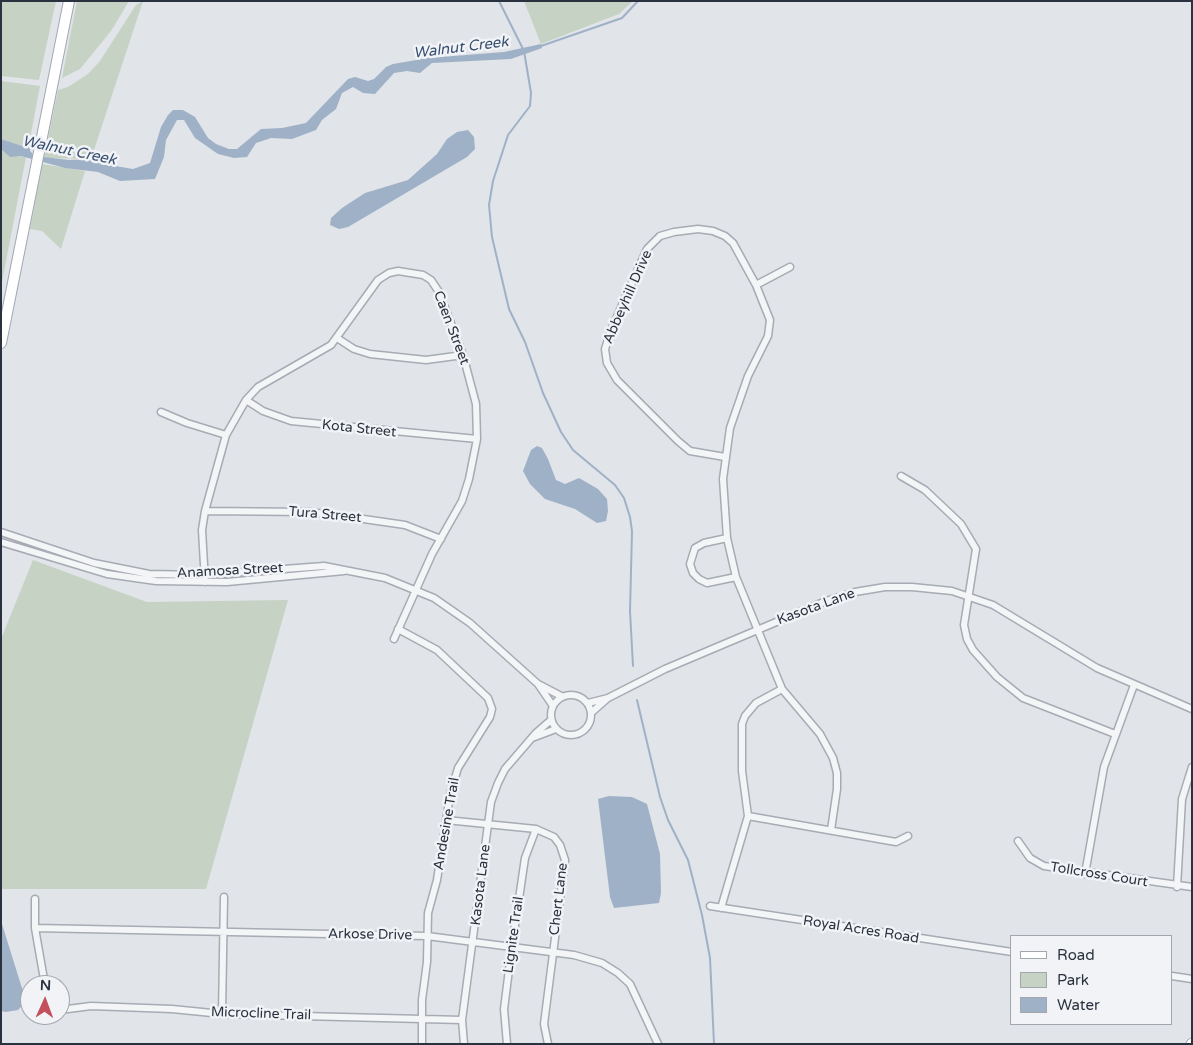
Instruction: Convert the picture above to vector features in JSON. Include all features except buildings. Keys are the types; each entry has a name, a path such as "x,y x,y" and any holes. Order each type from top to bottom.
{"main road":[{"path":"1,343 69,1"}],"street":[{"name":"Abbeyhill Drive","path":"725,457 690,451 617,380 607,363 605,349 611,330 646,249 660,236 698,230 713,231 725,236 733,243 756,285 770,320 768,336 738,402 730,428 725,457 724,502 727,538 736,577 782,689 820,734 833,758 837,773 837,789 831,830"},
{"path":"756,285 790,267"},
{"name":"Caen Street","path":"205,582 202,530 205,511 226,435 246,400 258,387 324,350 337,338 378,280 389,273 410,271 431,280 439,292 463,355 476,404 477,439 469,479 462,501 432,554 394,639"},
{"path":"337,338 354,349 370,354 426,360 463,355"},
{"name":"Kota Street","path":"246,400 262,411 291,421 477,439"},
{"path":"161,412 187,423 226,435"},
{"path":"901,476 926,490 961,524 969,534 976,549 964,626 967,639 982,660 1010,690 1023,698 1115,734"},
{"name":"Tura Street","path":"205,511 308,512 343,516 405,525 441,538"},
{"name":"Anamosa Street","path":"1,532 94,563 149,574 204,575 324,566 385,578 416,589 446,605 470,623 538,684 553,706"},
{"path":"727,538 704,543 695,548 690,564 693,573 707,583 736,577"},
{"name":"Anamosa Street","path":"1,542 107,574 156,581 205,582 332,574 345,571"},
{"name":"Kasota Lane","path":"588,703 608,698 665,669 826,601 855,592 885,587 934,588 969,596 993,605 1097,668 1192,709"},
{"name":"Andesine Trail","path":"398,629 437,650 488,698 492,709 490,717 458,768 446,820 437,880 428,913 422,1044"},
{"name":"Anamosa Street","path":"538,684 561,696"},
{"path":"1085,874 1104,767 1134,685"},
{"path":"721,908 748,816 742,771 742,724 745,716 756,703 782,689"},
{"path":"556,729 551,720 553,706 561,696 573,695 588,703 592,713"},
{"name":"Kasota Lane","path":"532,738 556,729 565,734 582,732 590,724 592,713 608,698"},
{"name":"Kasota Lane","path":"464,1044 462,1020 488,825 498,783 510,763 551,720"},
{"path":"1177,887 1182,799 1192,767"},
{"path":"748,816 896,842 908,836"},
{"name":"Chert Lane","path":"446,820 536,829 554,837 560,845 566,860 544,1024 548,1044"},
{"name":"Lignite Trail","path":"507,1044 504,1009 512,946 525,858 536,829"},
{"name":"Tollcross Court","path":"1018,841 1023,852 1036,863 1085,874 1192,888"},
{"path":"222,1014 224,897"},
{"path":"35,898 35,928 43,975"},
{"name":"Royal Acres Road","path":"710,906 1010,952"},
{"name":"Arkose Drive","path":"35,928 427,936 553,952 590,959 618,973 630,984 658,1044"},
{"path":"1173,976 1192,979"},
{"name":"Microcline Trail","path":"70,1009 91,1006 172,1009 222,1014 462,1020"}],"green space":[{"path":"1,1 56,1 39,80 1,76"},
{"path":"77,1 129,1 111,31 80,69 62,78"},
{"path":"143,1 91,159 44,158 58,90 68,87 88,74 100,61 136,5"},
{"path":"524,1 633,1 619,14 541,44"},
{"path":"1,81 40,86 28,149 1,139"},
{"path":"1,149 17,156 26,157 1,287"},
{"path":"42,164 85,171 61,249 42,231 30,229"},
{"path":"33,560 147,602 288,600 206,889 1,889 1,639"}],"water":[{"path":"541,44 542,48 511,59 432,63 420,73 407,71 394,73 375,94 363,93 353,87 342,93 336,109 322,120 316,130 292,139 271,138 256,143 247,157 234,158 218,154 195,138 184,120 177,120 166,140 164,157 155,179 120,181 98,172 65,168 21,156 10,157 1,149 1,139 28,148 34,142 35,145 32,145 30,151 35,156 69,160 95,159 104,164 133,169 150,163 161,127 168,115 173,110 183,110 195,117 208,138 216,144 229,149 237,149 261,129 282,128 306,123 348,79 355,77 368,81 374,79 386,67 393,64 428,58 504,52"},
{"path":"468,130 474,137 475,149 467,157 348,227 339,229 330,225 331,218 342,208 365,193 408,180 437,154 447,139 457,132"},
{"path":"537,446 542,448 556,480 565,484 579,478 598,489 607,499 608,511 606,521 597,523 575,509 545,499 530,484 523,471 531,450"},
{"path":"609,796 632,797 647,804 660,854 661,893 659,903 614,908 610,897 598,799"},
{"path":"1,921 20,982 20,1008 18,1010 1,1011"}],"waterway":[{"path":"499,1 524,51 531,93 530,106 508,135 493,181 489,205 492,237 509,309 525,342 543,393 561,432 573,450 615,485 624,498 632,531 630,611 633,666"},
{"name":"Walnut Creek","path":"541,46 622,18 638,1"},
{"path":"637,700 660,797 668,820 688,860 702,915 710,958 714,1044"}]}
